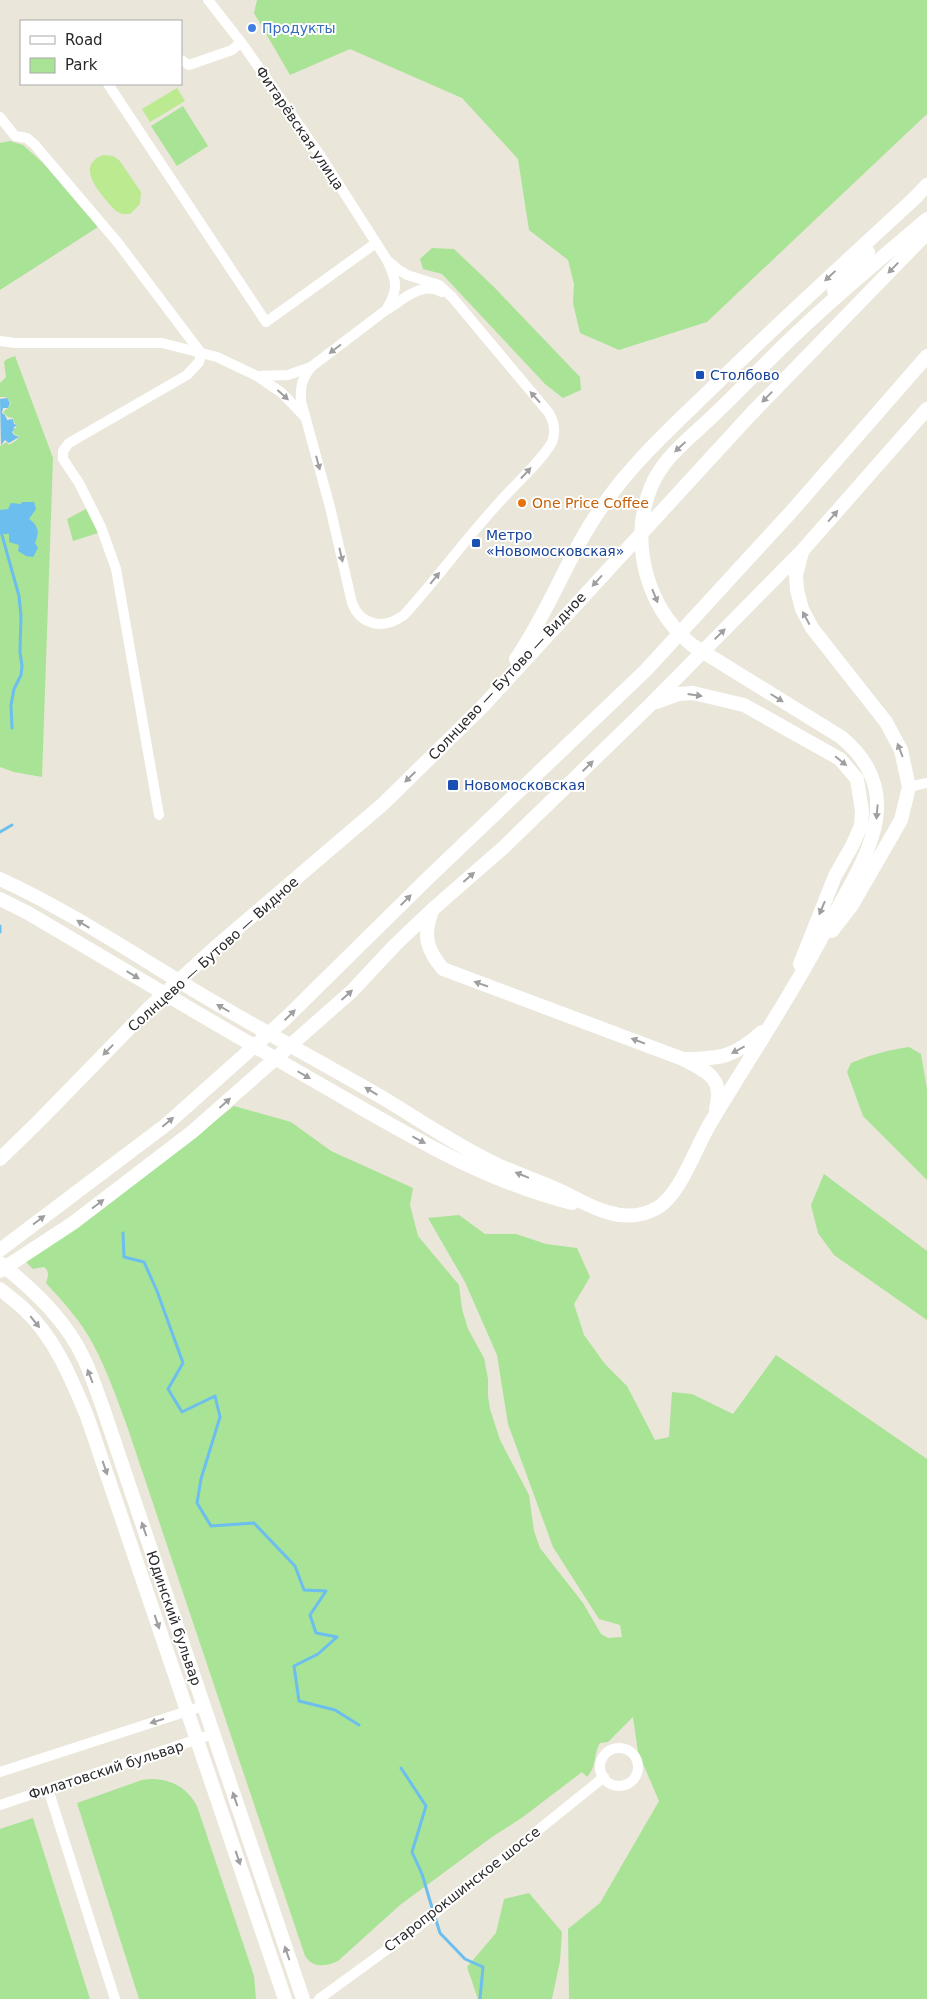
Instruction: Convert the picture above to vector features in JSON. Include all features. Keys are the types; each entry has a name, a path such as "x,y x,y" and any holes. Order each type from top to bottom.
{"main road":[{"path":"799,331 927,185"},
{"path":"483,706 529,641 565,569 603,504 642,456 760,342 917,196"},
{"path":"0,899 28,913 333,1092 457,1161 493,1178 553,1198 628,1216 657,1208 673,1195 713,1119 776,1020 809,961 865,855 874,832 878,808 876,790 869,768 856,749 841,737 692,645 673,628 649,583 643,560 640,534 643,510 651,486 667,459 716,414 799,331 927,219"},
{"name":"Солнцево — Бутово — Видное","path":"0,1159 149,1008 218,945 383,804 483,706 750,414 927,234"},
{"path":"0,1250 167,1124 286,1018 646,670 791,512 927,356"},
{"path":"0,1271 73,1223 192,1132 352,991 395,945 504,847 649,706 802,551 927,410"},
{"path":"802,551 796,575 797,590 802,609 812,628 886,722 901,750 909,787 901,820 852,905 809,961"},
{"path":"649,706 666,697 686,694 744,705 840,759 857,779 862,811 861,826 836,876 784,1005"},
{"path":"0,879 52,906 223,1008 342,1074 498,1165 556,1189 598,1210"},
{"path":"433,909 426,926 427,937 430,950 443,969 684,1059 714,1078 719,1086 719,1098 713,1119"},
{"path":"684,1059 725,1056 737,1052 776,1020"},
{"name":"Юдинский бульвар","path":"0,1264 41,1298 67,1330 84,1360 103,1408 303,1999"},
{"name":"Юдинский бульвар","path":"0,1289 25,1309 50,1341 69,1372 87,1416 285,1999"}],"street":[{"name":"Фитарёвская улица","path":"208,0 224,18 320,156 388,260"},
{"path":"182,61 189,65 232,50 241,42"},
{"path":"109,85 266,322 376,243"},
{"path":"0,117 14,136 29,139 118,243 201,353 199,362 187,375 69,443 62,455 64,463 79,483 101,527 116,568 160,816"},
{"path":"388,260 398,270 439,285 452,297 549,413 554,425 554,434 551,444 544,453 496,504 417,600 395,621 374,624 362,619 355,611 306,418 300,386 304,376 311,367 386,310 412,294 424,288 437,289 452,297"},
{"path":"386,310 393,299 396,287 388,260"},
{"path":"0,341 15,343 162,343 217,357 257,376 282,394 306,418"},
{"path":"257,376 288,375 311,367"},
{"path":"909,787 927,782"},
{"path":"0,1772 203,1706"},
{"name":"Филатовский бульвар","path":"0,1806 213,1734"},
{"name":"Старопрокшинское шоссе","path":"319,1999 414,1930 604,1777"},
{"path":"48,1789 115,1999"}],"green space":[{"path":"257,0 927,0 927,114 707,322 619,350 580,333 573,303 574,284 568,260 529,230 518,159 462,98 350,49 290,75 254,13"},
{"path":"177,88 185,101 150,122 142,109"},
{"path":"183,106 208,146 177,166 151,126"},
{"path":"10,141 23,145 43,163 98,227 0,290 0,143"},
{"path":"104,155 113,156 119,160 141,192 140,204 130,214 122,214 116,211 93,182 90,173 91,166 95,160"},
{"path":"432,248 454,249 494,287 580,377 581,390 563,398 545,384 442,274 423,269 420,259"},
{"path":"15,356 53,458 42,777 14,772 0,767 0,446 7,442 9,445 17,440 19,436 13,432 17,425 13,418 8,417 3,412 11,403 6,397 0,397 0,383 6,377 4,362"},
{"path":"86,509 98,533 73,541 67,519"},
{"path":"909,1047 921,1054 927,1089 927,1180 863,1116 847,1072 851,1063 858,1060 886,1051"},
{"path":"234,1106 291,1122 331,1151 413,1188 410,1205 418,1236 459,1285 462,1309 468,1329 484,1358 488,1379 490,1409 500,1440 529,1495 534,1531 540,1548 583,1603 601,1634 608,1638 622,1637 620,1625 599,1619 553,1547 508,1424 497,1355 465,1282 428,1218 459,1215 485,1234 516,1234 546,1244 577,1248 590,1277 574,1304 584,1335 605,1364 627,1386 655,1440 669,1437 672,1392 692,1394 733,1414 776,1355 927,1459 927,1999 569,1999 568,1929 600,1903 659,1801 638,1752 633,1717 608,1742 600,1743 592,1769 587,1777 582,1772 523,1817 492,1837 400,1905 338,1961 320,1965 308,1960 305,1956 127,1426 111,1385 98,1354 83,1327 46,1283 48,1274 46,1269 44,1267 33,1269 24,1260 173,1154"},
{"path":"824,1174 927,1251 927,1320 834,1255 818,1233 811,1205"},
{"path":"159,1779 178,1786 189,1794 197,1806 254,1976 256,1999 139,1999 77,1803 142,1780"},
{"path":"33,1818 90,1999 0,1999 0,1829"},
{"path":"529,1893 562,1932 560,1961 552,1999 478,1999 467,1967 496,1933 504,1899"}],"water":[{"path":"7,398 10,403 8,408 3,408 2,413 7,420 13,419 14,424 17,425 13,428 15,429 12,432 19,437 9,443 5,440 1,445 0,399"},
{"path":"22,502 34,502 36,509 29,519 36,526 38,532 35,543 38,548 33,557 26,556 18,551 19,545 9,542 9,534 4,534 0,531 0,510 8,509 11,503 21,504"}],"waterway":[{"path":"0,528 19,596 21,616 20,652 22,666 11,705 12,728"},
{"path":"0,832 12,825"},
{"path":"0,926 0,932"},
{"path":"123,1233 124,1257 144,1262 157,1291 183,1363 168,1389 182,1412 215,1396 220,1417 201,1479 197,1503 211,1526 254,1523 295,1566 304,1590 326,1591 310,1615 316,1633 337,1637 318,1654 294,1666 299,1701 335,1710 359,1725"},
{"path":"401,1768 426,1806 412,1852 422,1874 433,1911"},
{"path":"435,1917 440,1933 465,1959 483,1967 480,1999"}],"place":[{"name":"Продукты","path":"252,28"},
{"name":"Столбово","path":"700,375"},
{"name":"One Price Coffee","path":"522,503"},
{"name":"Метро «Новомосковская»","path":"476,543"},
{"name":"Новомосковская","path":"453,785"}]}
